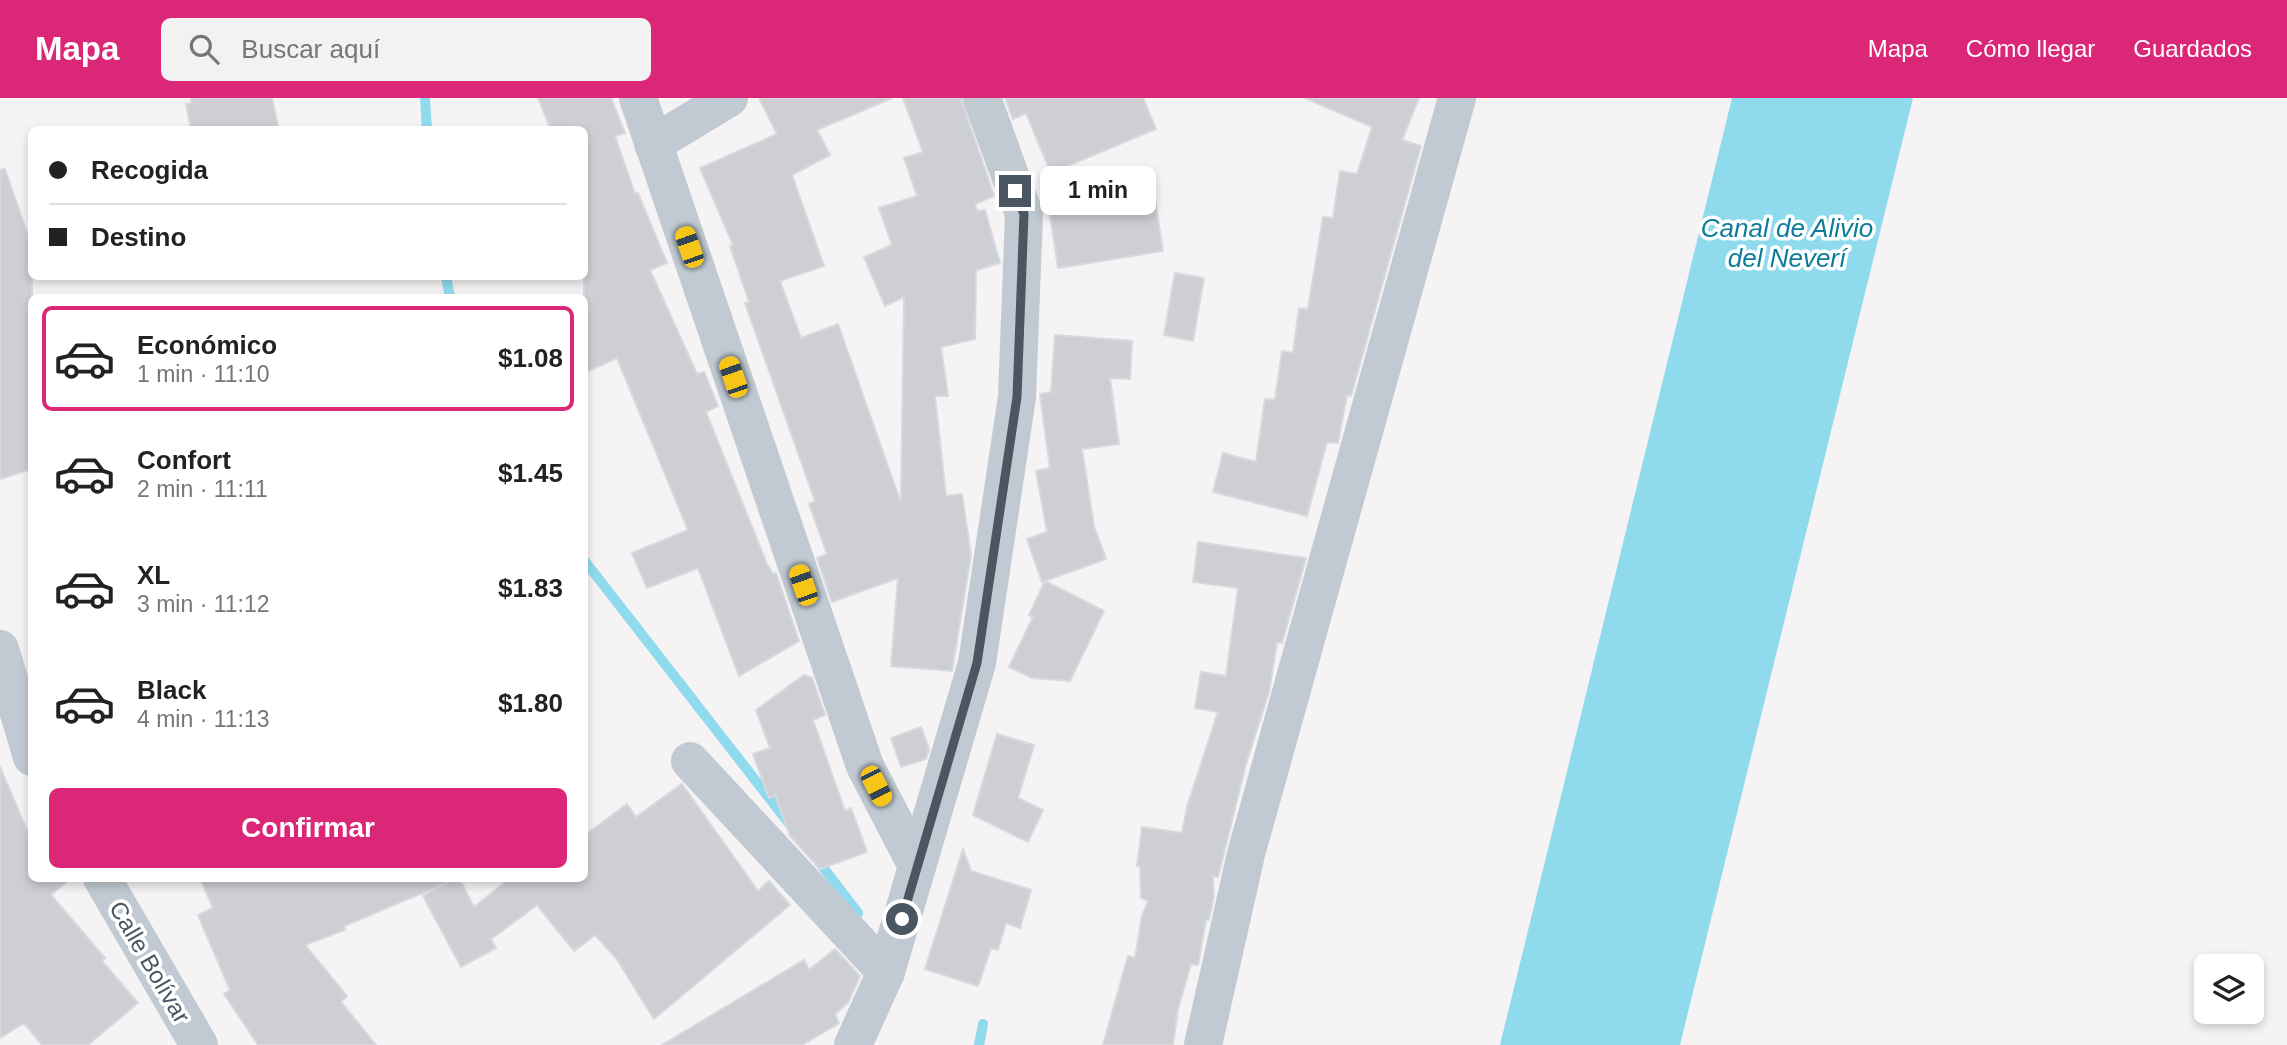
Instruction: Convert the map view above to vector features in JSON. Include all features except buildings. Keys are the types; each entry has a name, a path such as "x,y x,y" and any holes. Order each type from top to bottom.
{"street":[{"path":"638,98 865,766 917,866"},
{"path":"653,144 729,98"},
{"path":"853,1045 886,972 977,663 1017,397 1024,214 982,98"},
{"path":"1203,1045 1246,854 1457,98"},
{"path":"0,649 28,744"},
{"path":"691,761 886,972"},
{"name":"Calle Bolívar","path":"104,882 199,1045"}],"water":[{"name":"Canal de Alivio del Neverí","path":"1732,98 1913,98 1680,1045 1500,1045"}],"waterway":[{"path":"425,98 427,126"},
{"path":"447,280 449,294"},
{"path":"588,565 791,826"},
{"path":"816,858 858,913"},
{"path":"979,1045 983,1024"}],"route":[{"path":"902,919 977,663 1017,397 1024,214 1015,191"}]}
